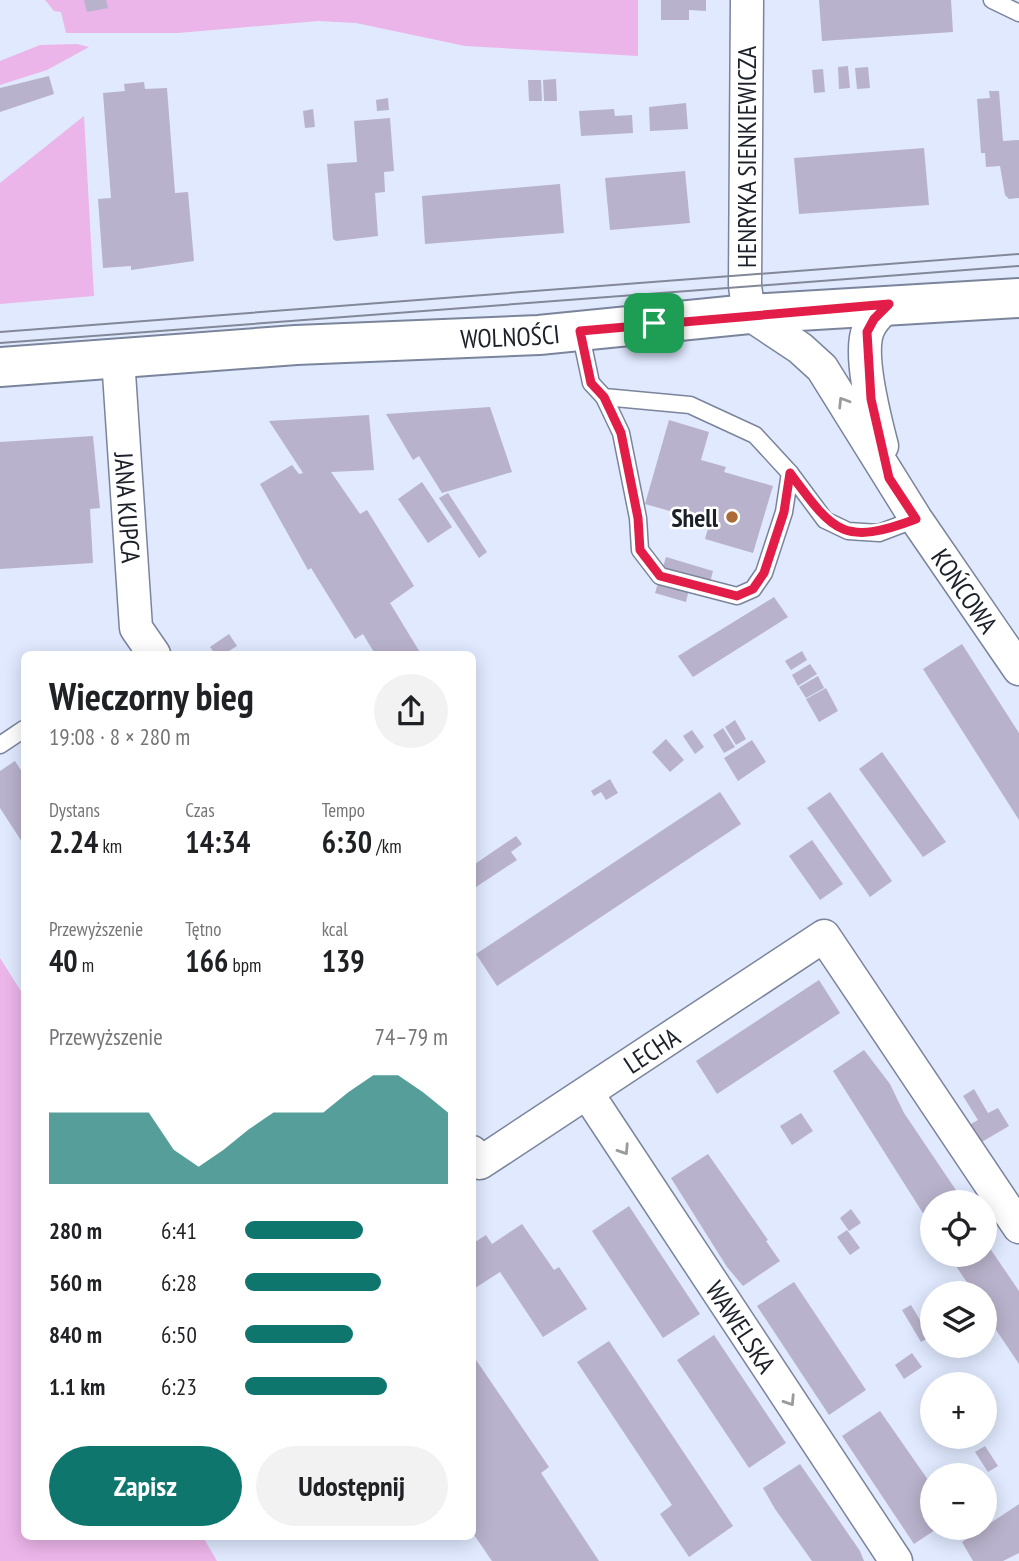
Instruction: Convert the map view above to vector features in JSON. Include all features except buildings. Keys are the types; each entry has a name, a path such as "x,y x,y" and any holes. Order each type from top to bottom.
{"street":[{"name":"HENRYKA SIENKIEWICZA","path":"747,0 745,286 749,314"},
{"name":"WOLNOŚCI","path":"0,367 580,331 749,314 1019,298"},
{"name":"KOŃCOWA","path":"889,304 874,319 867,332 867,360 871,399 889,478"},
{"name":"KOŃCOWA","path":"749,314 800,348 822,368 889,478 1019,669"},
{"name":"JANA KUPCA","path":"118,358 136,628 144,651"},
{"name":"LECHA","path":"476,1160 587,1093 824,936 1019,1227"},
{"name":"WAWELSKA","path":"587,1093 896,1561"}],"lane":[{"path":"992,0 1019,13"},
{"path":"580,331 591,383 604,397 621,433 638,518 640,550 660,576 737,596 753,589 768,561 784,512 790,473"},
{"path":"604,397 690,405 724,418 755,435 790,473 825,520 848,531 879,533 916,519"},
{"path":"0,745 21,731"}],"shaded area":[{"path":"45,0 638,0 638,56 465,46 356,23 318,21 178,33 66,33 61,12 54,11"},
{"path":"77,44 89,47 47,70 0,85 0,61 40,45"},
{"path":"84,116 94,296 0,304 0,183"},
{"path":"0,958 21,991 21,1540 205,1540 217,1561 0,1561"}],"tram line":[{"path":"0,332 1019,254"},
{"path":"0,343 1019,266"}],"place":[{"name":"Shell","path":"732,517"}],"route":[{"path":"889,304 874,319 867,332 871,399 889,478 916,519 879,533 848,531 825,520 790,473 784,512 764,573 753,589 737,596 660,576 640,550 638,518 621,433 604,397 591,383 580,331 654,323 889,304"}]}
